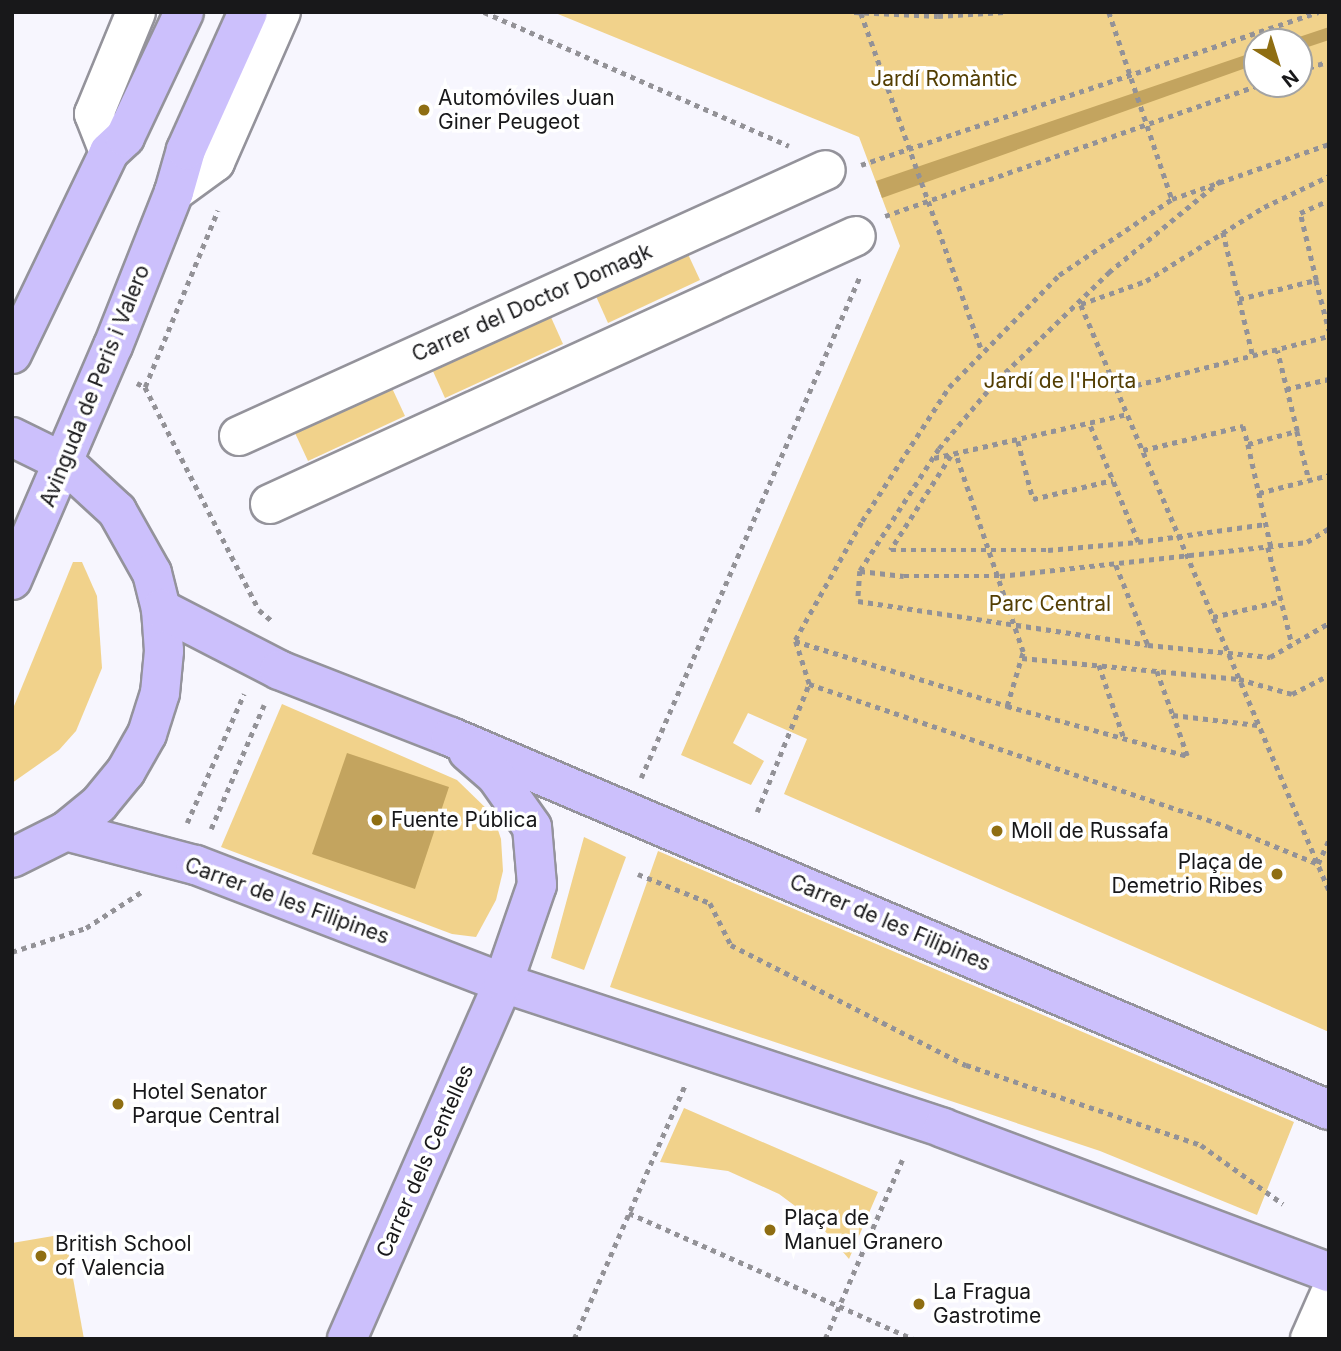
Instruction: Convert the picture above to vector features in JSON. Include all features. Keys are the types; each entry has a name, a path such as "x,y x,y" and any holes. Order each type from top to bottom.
{"main road":[{"path":"12,354 109,152 125,136 184,12"},
{"name":"Avinguda de Peris i Valero","path":"12,580 65,463 174,192 186,150 248,12"},
{"path":"12,437 65,463 93,485 138,541 161,608 164,651 160,693 147,734 113,788 66,831 12,858"},
{"name":"Carrer de les Filipines","path":"161,608 259,660 628,811 1329,1110"},
{"name":"Carrer de les Filipines","path":"451,737 496,776 532,827 537,886 503,983"},
{"name":"Carrer de les Filipines","path":"66,831 172,859 503,983 943,1128 1329,1272"},
{"name":"Carrer dels Centelles","path":"347,1339 503,983"}],"street":[{"path":"109,152 94,114 136,12"},
{"path":"174,192 215,162 281,12"},
{"name":"Carrer del Doctor Domagk","path":"239,436 826,170"},
{"path":"270,504 856,236"},
{"path":"1310,1339 1329,1296"}],"path":[{"path":"484,12 821,160 826,170 869,164 1318,12"},
{"path":"854,12 938,16 1004,12"},
{"path":"1109,12 1172,199"},
{"path":"861,13 982,351"},
{"path":"628,811 866,261 856,236 888,215 927,199 1243,90"},
{"path":"757,812 809,684 794,640 862,521 941,398 982,351 1059,275 1172,199 1329,144"},
{"path":"1081,305 1146,281 1223,232 1329,176"},
{"path":"1221,181 1110,272 1081,305 994,384 933,458 860,570 858,601 1018,629 1270,657 1329,623"},
{"path":"1329,200 1300,213 1329,330"},
{"path":"1223,232 1253,356"},
{"path":"1239,299 1316,280"},
{"path":"1081,305 1329,890"},
{"path":"1117,390 1329,336"},
{"path":"1277,350 1309,480"},
{"path":"1286,389 1329,379"},
{"path":"12,952 47,944 114,913 154,883 172,859 276,624 253,599 145,387"},
{"path":"933,458 954,456 1128,414"},
{"path":"1089,423 1138,542"},
{"path":"1143,450 1243,426 1292,644"},
{"path":"1248,444 1297,431"},
{"path":"1018,440 1033,499 1113,480"},
{"path":"954,456 891,551 991,550 1138,542 1266,524"},
{"path":"954,456 1018,629 1022,658 1007,706"},
{"path":"1259,493 1329,475"},
{"path":"860,570 904,576 1000,576 1188,558 1307,542 1329,528"},
{"path":"1116,565 1148,645"},
{"path":"1213,617 1282,601"},
{"path":"794,640 1007,706 1187,756 1157,671"},
{"path":"1022,658 1239,679 1292,694 1329,675"},
{"path":"1099,665 1125,739"},
{"path":"809,684 1228,827 1318,864"},
{"path":"206,841 267,698"},
{"path":"1173,715 1258,725"},
{"path":"1318,864 1329,839"},
{"path":"638,874 710,903 731,945 966,1065 1201,1145 1283,1204"},
{"path":"574,1339 687,1082"},
{"path":"825,1339 902,1160"},
{"path":"629,1213 913,1339"}],"green space":[{"name":"Parc Central","path":"553,12 1329,12 1329,1032 784,794 807,739 748,713 733,743 764,761 751,785 681,755 900,246 859,137"},
{"path":"687,252 700,280 608,323 595,294"},
{"path":"550,315 563,344 445,398 432,369"},
{"path":"392,388 405,416 308,461 295,433"},
{"path":"73,562 82,562 97,596 102,668 76,731 59,750 12,783 12,711"},
{"path":"282,704 457,780 493,815 501,839 503,871 496,900 476,937 452,934 221,847"},
{"path":"584,837 626,857 584,970 551,958"},
{"path":"658,851 1294,1122 1257,1215 1100,1151 610,987"},
{"path":"684,1108 878,1192 849,1259 818,1223 779,1194 728,1171 660,1162"},
{"name":"British School of Valencia","path":"65,1234 84,1339 12,1339 12,1243"}],"shaded area":[{"path":"1329,27 1329,40 1313,45 1313,32"},
{"path":"1243,56 1243,69 882,198 876,181"},
{"path":"347,753 449,787 415,889 312,854"}],"place":[{"name":"Automóviles Juan Giner Peugeot","path":"424,110"},
{"name":"Fuente Pública","path":"377,820"},
{"name":"Moll de Russafa","path":"997,831"},
{"name":"Plaça de Demetrio Ribes","path":"1277,874"},
{"name":"Hotel Senator Parque Central","path":"118,1104"},
{"name":"Plaça de Manuel Granero","path":"770,1230"},
{"name":"British School of Valencia","path":"41,1256"},
{"name":"La Fragua Gastrotime","path":"919,1304"}],"park label":[{"name":"Jardí Romàntic","path":"944,79"},
{"name":"Jardí de l'Horta","path":"1060,381"}]}
